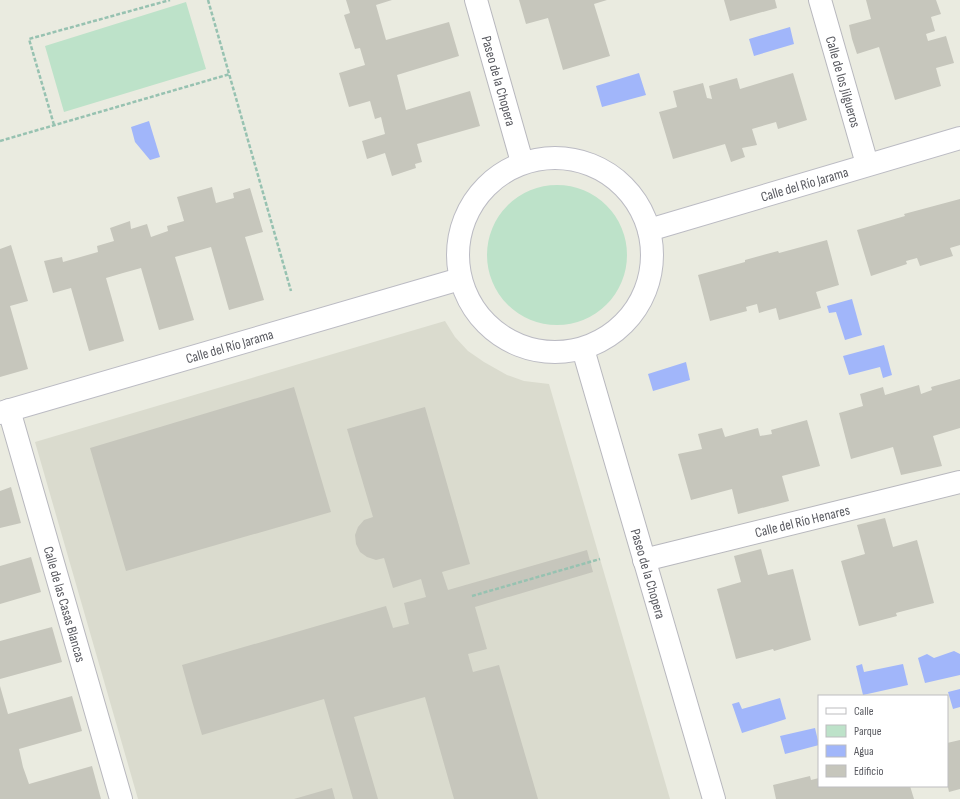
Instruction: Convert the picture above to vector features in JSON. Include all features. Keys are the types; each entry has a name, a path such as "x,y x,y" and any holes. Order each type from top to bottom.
{"street":[{"name":"Paseo de la Chopera","path":"476,0 522,162"},
{"name":"Calle de los Jilgueros","path":"820,0 867,164"},
{"name":"Calle del Río Jarama","path":"649,230 867,164 960,138"},
{"path":"554,157 586,162 614,177 636,200 649,230 652,259 646,289 632,315 610,336 583,349 552,353 544,352 521,347 493,332 472,308 460,279 457,243 468,209 491,180 522,162 554,157"},
{"name":"Calle del Río Jarama","path":"4,411 460,279"},
{"name":"Paseo de la Chopera","path":"583,349 714,799"},
{"name":"Calle de las Casas Blancas","path":"4,411 121,799"},
{"name":"Calle del Río Henares","path":"644,560 960,482"}],"path":[{"path":"54,126 29,39 170,0"},
{"path":"208,0 292,292"},
{"path":"0,141 230,74"},
{"path":"472,596 600,559"}],"shaded area":[{"path":"445,321 455,337 468,351 484,362 507,375 524,381 549,384 670,799 138,799 35,442"}],"green space":[{"path":"186,2 206,69 64,112 45,46"},
{"path":"557,185 577,188 584,191 596,197 611,211 624,235 627,255 624,275 621,282 615,294 601,309 577,322 557,325 537,322 530,319 518,313 503,299 490,275 487,255 490,235 493,228 499,216 513,201 537,188"}],"water":[{"path":"790,27 794,44 754,56 749,39"},
{"path":"639,73 646,95 602,107 596,86"},
{"path":"149,121 160,157 150,160 135,142 131,127"},
{"path":"852,299 862,335 845,340 836,312 829,313 827,306"},
{"path":"884,345 892,375 883,378 880,367 849,375 843,356"},
{"path":"686,362 690,380 653,391 648,374"},
{"path":"954,651 960,654 960,675 925,683 918,658 927,654 934,658"},
{"path":"862,664 864,672 903,664 908,685 863,695 856,666"},
{"path":"960,689 960,707 953,709 948,692"},
{"path":"780,698 786,719 742,733 732,704 739,702 742,709"},
{"path":"815,728 818,745 785,754 780,736"}],"building":[{"path":"346,0 392,0 376,5 386,40 449,22 459,56 397,75 406,110 470,91 480,126 417,144 422,162 415,164 416,168 392,176 385,153 367,159 362,141 385,134 381,117 375,119 370,101 349,107 339,73 365,65 360,48 355,49 344,15 350,13"},
{"path":"519,0 607,0 594,4 610,56 563,70 548,18 526,24"},
{"path":"724,0 775,0 777,8 730,21"},
{"path":"866,0 936,0 941,14 931,17 935,31 926,34 928,41 946,36 954,63 936,68 941,86 895,100 879,47 857,54 852,39 849,25 871,19"},
{"path":"793,73 807,120 778,129 776,122 752,129 757,145 742,148 745,157 731,162 725,144 673,159 659,112 677,107 673,91 703,83 707,98 712,99 709,86 737,78 740,89"},
{"path":"212,187 216,203 234,198 233,193 250,188 263,232 245,237 264,300 229,310 211,247 175,257 194,320 159,330 141,268 106,278 124,341 89,351 71,288 53,293 44,261 62,257 63,262 98,252 97,246 114,241 110,228 130,221 131,229 147,224 151,237 168,231 167,226 184,221 177,197"},
{"path":"960,199 960,245 950,248 953,256 920,266 917,258 906,261 907,264 871,276 857,230 905,216 904,214"},
{"path":"827,240 839,285 816,292 821,308 779,320 776,308 759,313 757,304 746,307 747,311 710,321 698,275 778,251 779,253"},
{"path":"11,245 28,301 10,306 28,369 0,377 0,249"},
{"path":"960,379 960,428 933,436 942,466 901,475 893,447 851,459 839,413 863,406 860,394 883,387 885,395 919,385 921,394 932,390 931,387"},
{"path":"294,387 331,512 126,571 90,448"},
{"path":"425,407 470,564 442,572 448,590 587,550 593,572 475,607 487,649 468,654 473,672 499,665 538,799 454,799 425,697 354,717 378,799 353,799 324,699 202,735 192,701 182,665 386,606 393,628 409,624 404,603 426,597 421,579 393,588 384,558 376,560 367,557 360,552 356,544 355,535 358,527 364,520 373,517 347,429"},
{"path":"807,420 820,466 782,476 789,501 738,514 732,489 691,500 678,454 702,449 698,434 722,428 725,437 758,428 760,436 772,434 771,430"},
{"path":"11,487 21,523 0,528 0,491"},
{"path":"885,518 893,547 917,540 934,603 896,613 897,616 859,626 841,561 865,554 857,525"},
{"path":"761,549 768,575 793,569 811,640 774,651 773,649 736,659 717,589 741,582 734,556"},
{"path":"31,557 41,592 0,604 0,566"},
{"path":"52,627 62,662 0,679 0,641"},
{"path":"0,686 8,714 72,696 82,731 19,749 23,767 29,784 92,766 101,799 0,799"},
{"path":"960,740 960,789 949,792 948,787 948,743"},
{"path":"810,776 811,780 818,778 818,787 910,787 914,799 776,799 773,785"},
{"path":"332,788 335,799 294,799"}]}
